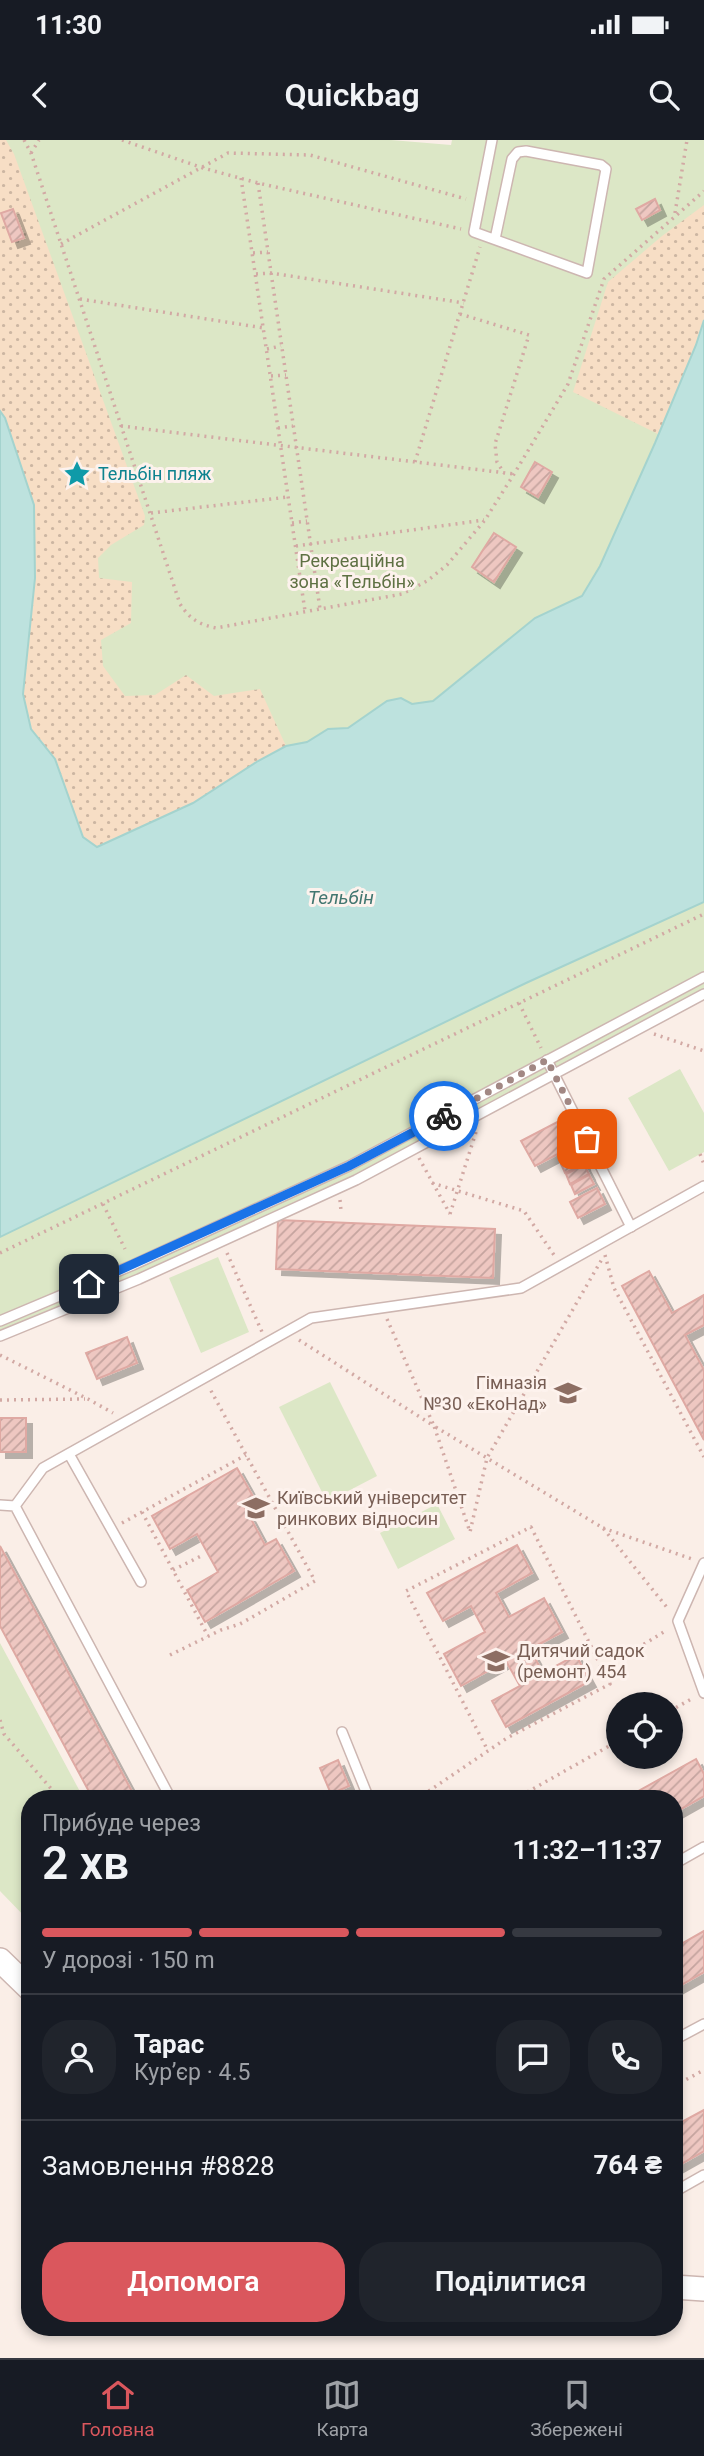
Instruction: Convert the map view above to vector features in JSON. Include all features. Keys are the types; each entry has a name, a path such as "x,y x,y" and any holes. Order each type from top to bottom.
{"street":[{"path":"0,1960 21,1980"},
{"path":"683,2288 704,2289"}],"lane":[{"path":"492,140 480,204 479,234 587,273 606,169 601,165 526,151 518,152 512,159 495,239"},
{"path":"0,1321 133,1265 349,1166 704,977"},
{"path":"0,1336 139,1279 356,1180 704,994"},
{"path":"547,1060 631,1227"},
{"path":"15,1506 43,1468 311,1318 521,1288 704,1186"},
{"path":"69,1454 141,1582"},
{"path":"0,1505 15,1506"},
{"path":"15,1506 166,1790"},
{"path":"704,1563 678,1621 704,1693"},
{"path":"342,1732 365,1790"},
{"path":"683,1859 704,1847"},
{"path":"683,2035 704,2024"},
{"path":"683,2187 704,2175"}],"path":[{"path":"24,140 31,153 180,604 189,617 199,624 216,628 402,593 427,581 447,565 485,520 568,384 604,279 704,191"},
{"path":"31,153 39,140"},
{"path":"122,140 203,168 258,183 479,234 464,303 415,462"},
{"path":"675,215 687,140"},
{"path":"61,244 228,153 310,155 480,204"},
{"path":"240,178 305,611"},
{"path":"258,183 320,608"},
{"path":"253,253 268,252"},
{"path":"256,274 271,272 464,303"},
{"path":"80,299 264,328"},
{"path":"460,314 529,335 495,444 497,462 504,473"},
{"path":"267,349 281,346"},
{"path":"271,376 286,374"},
{"path":"121,426 514,474"},
{"path":"278,428 293,426"},
{"path":"151,513 288,497"},
{"path":"296,546 485,520"},
{"path":"292,523 307,521"},
{"path":"0,1253 704,914"},
{"path":"519,1003 542,1049"},
{"path":"639,1029 704,1051"},
{"path":"414,1149 450,1214 481,1113"},
{"path":"700,1154 704,1164"},
{"path":"432,1183 524,1211 562,1265"},
{"path":"103,1204 125,1248"},
{"path":"222,1241 266,1343"},
{"path":"382,1308 434,1426 470,1532 487,1458 605,1254 614,1288 704,1457"},
{"path":"286,1332 434,1426 603,1528 704,1563"},
{"path":"0,1355 127,1421"},
{"path":"170,1655 240,1624 316,1581 205,1377"},
{"path":"0,1401 88,1399"},
{"path":"111,1529 246,1455"},
{"path":"142,1512 208,1636"},
{"path":"431,1790 507,1738 610,1684 531,1527 406,1591 488,1751"},
{"path":"602,1670 659,1637 678,1621 603,1528"},
{"path":"173,1570 201,1556"},
{"path":"683,1704 704,1693"},
{"path":"0,1720 5,1734 52,1790"},
{"path":"531,1790 606,1748"},
{"path":"683,2081 704,2070"}],"green space":[{"name":"Рекреаційна зона «Тельбін»","path":"0,140 391,140 451,145 452,140 704,140 704,998 344,1184 0,1334"},
{"path":"680,1069 704,1113 704,1152 669,1171 628,1098"},
{"path":"218,1257 249,1332 201,1353 169,1278"},
{"path":"330,1382 377,1476 327,1502 279,1407"},
{"path":"437,1504 455,1539 398,1569 380,1533"},
{"path":"0,1643 79,1790 21,1790 21,1913 0,1891"}],"sand":[{"name":"Тельбін пляж","path":"0,140 6,140 14,154 145,516 144,525 111,545 98,558 99,578 132,582 131,623 101,640 103,666 125,696 155,695 186,675 214,696 260,689 286,746 193,803 97,847 83,837 55,759 31,729 23,694 35,578 34,505 5,418 0,411"},
{"path":"704,205 704,320 658,434 573,392 608,282"}],"water":[{"name":"Тельбін","path":"704,320 704,902 526,983 0,1237 0,411 5,418 34,505 35,578 23,694 31,729 55,759 83,837 97,847 193,803 286,746 307,742 328,729 348,728 387,701 401,698 412,704 433,701 535,618 582,596 600,566 655,443"}],"building":[{"path":"655,199 660,210 642,220 636,209"},
{"path":"13,209 24,238 12,242 1,213"},
{"path":"535,462 552,472 538,497 521,487"},
{"path":"494,533 516,547 494,582 472,567"},
{"path":"561,1120 575,1145 535,1166 521,1141"},
{"path":"579,1155 584,1164 565,1173 561,1164"},
{"path":"584,1165 589,1174 570,1184 566,1174"},
{"path":"589,1175 594,1184 575,1194 571,1185"},
{"path":"597,1188 605,1204 578,1218 570,1202"},
{"path":"278,1220 495,1229 493,1278 276,1269"},
{"path":"649,1271 672,1313 704,1295 704,1325 685,1335 704,1370 704,1440 622,1286"},
{"path":"127,1337 137,1363 97,1379 86,1353"},
{"path":"0,1418 26,1418 26,1452 0,1452"},
{"name":"Київський університет ринкових відносин","path":"237,1468 255,1500 244,1506 265,1545 276,1539 294,1571 205,1622 187,1590 218,1572 197,1534 170,1549 152,1516"},
{"path":"517,1545 532,1573 496,1593 509,1617 544,1598 562,1632 530,1649 543,1673 576,1655 590,1681 506,1727 492,1701 520,1686 506,1661 461,1686 444,1654 485,1632 471,1606 443,1621 427,1593"},
{"path":"0,1546 131,1790 88,1790 0,1626"},
{"path":"696,1759 704,1774 704,1796 683,1808 683,1790 640,1790 678,1769 683,1769 683,1766"},
{"path":"338,1760 349,1786 340,1790 329,1790 320,1768"},
{"path":"704,1931 704,1972 683,1984 683,1943"},
{"path":"704,2110 704,2151 683,2163 683,2121"}],"way so far":[{"path":"444,1116 547,1060 587,1139"}],"place":[{"name":"Тельбін пляж","path":"77,474"},
{"name":"Гімназія №30 «ЕкоНад»","path":"568,1393"},
{"name":"Київський університет ринкових відносин","path":"256,1508"},
{"name":"Дитячий садок (ремонт) 454","path":"496,1661"}],"route":[{"path":"89,1284 349,1166 444,1116"}]}
